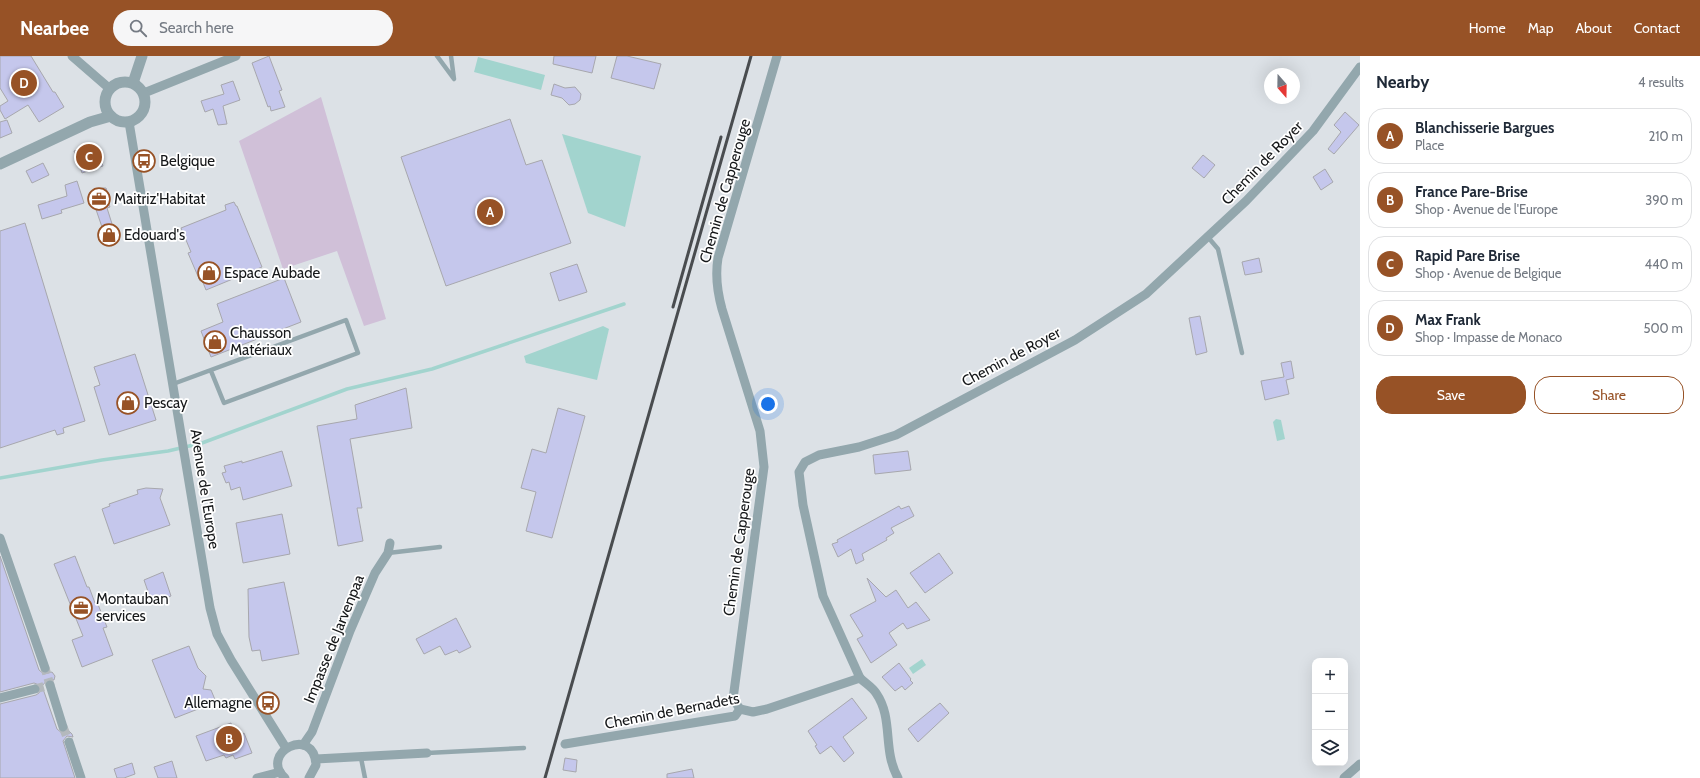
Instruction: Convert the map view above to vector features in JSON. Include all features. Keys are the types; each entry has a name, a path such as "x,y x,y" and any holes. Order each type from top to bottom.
{"street":[{"path":"72,56 110,88"},
{"path":"133,83 142,56"},
{"path":"144,93 236,56"},
{"name":"Chemin de Capperouge","path":"740,708 733,699 764,467 760,431 722,309 717,290 716,273 718,258 777,56"},
{"name":"Chemin de Royer","path":"860,678 823,596 803,505 799,472 805,462 819,455 859,447 896,435 1012,372 1075,340 1146,294 1246,201 1313,130 1360,67"},
{"path":"121,82 133,83 144,93 146,99 144,111 135,120 129,122 120,121 111,116 106,106 105,99 110,88 121,82"},
{"path":"0,164 90,122 111,116"},
{"name":"Avenue de l'Europe","path":"129,122 205,580 218,634 231,660 286,748"},
{"path":"0,538 45,668"},
{"name":"Impasse de Jarvenpaa","path":"303,745 312,732 350,631 375,573 388,553 390,543"},
{"path":"860,678 875,692 883,707 887,724 888,751 893,769 898,778"},
{"name":"Chemin de Bernadets","path":"565,744 735,716 740,708 753,712 767,709 860,678"},
{"path":"50,685 63,727"},
{"path":"0,698 35,689"},
{"path":"69,742 81,778"},
{"path":"258,778 282,775 278,759 286,748 297,744 303,745 311,750 316,759 315,771 309,778"},
{"path":"316,759 361,758 427,753"},
{"path":"1344,778 1360,764"}],"lane":[{"path":"437,56 454,79 451,56"},
{"path":"1207,236 1218,249 1242,353"},
{"path":"173,384 346,320 358,353 224,403 211,371"},
{"path":"388,553 440,548"},
{"path":"427,753 524,748"},
{"path":"361,758 365,778"}],"shaded area":[{"path":"478,57 545,75 541,90 474,72"},
{"path":"321,97 386,319 364,326 337,251 283,269 239,141"},
{"path":"562,134 641,156 625,227 588,213"},
{"path":"603,326 609,329 597,380 526,363 524,356"},
{"path":"1276,419 1281,420 1285,439 1277,441 1273,422"},
{"path":"922,659 926,665 913,674 909,668"}],"building":[{"path":"0,56 31,56 64,107 39,122 28,105 5,119 0,110 0,106 8,101 0,88"},
{"path":"269,56 282,90 279,91 285,107 271,111 270,106 268,107 252,63"},
{"path":"554,56 596,56 592,73 553,64"},
{"path":"617,56 627,56 661,64 654,89 611,78"},
{"path":"233,81 240,100 223,106 227,124 218,125 213,109 205,112 201,101 224,94 221,85"},
{"path":"554,84 565,88 575,87 581,94 580,100 575,104 569,105 562,98 551,95"},
{"path":"1345,112 1359,125 1334,154 1328,149 1341,132 1334,125"},
{"path":"510,119 526,165 542,160 571,243 446,286 401,157"},
{"path":"7,120 12,133 0,138 0,122"},
{"path":"83,148 85,154 97,150 103,166 82,173 74,151"},
{"path":"1203,155 1215,165 1204,178 1192,168"},
{"path":"43,163 49,175 32,183 26,171"},
{"path":"1325,169 1333,182 1321,190 1313,177"},
{"path":"77,181 84,203 61,210 62,213 42,219 38,205 67,196 65,185"},
{"path":"106,188 109,197 106,198 110,207 107,208 113,227 103,230 90,192"},
{"path":"234,202 262,267 206,290 202,280 200,281 188,253 191,252 181,228 226,210 225,205"},
{"path":"25,223 85,421 63,428 64,433 57,435 55,430 0,448 0,231"},
{"path":"1259,258 1262,272 1245,275 1242,262"},
{"path":"577,264 587,292 559,301 550,273"},
{"path":"284,278 301,322 211,357 201,331 223,322 217,304"},
{"path":"1200,316 1207,352 1196,355 1189,318"},
{"name":"Pescay","path":"135,354 156,420 109,435 94,387 100,385 94,367"},
{"path":"1291,361 1294,378 1286,380 1289,394 1265,400 1261,381 1284,377 1281,363"},
{"path":"406,388 412,428 350,439 362,508 357,508 363,541 338,546 317,426 357,419 355,405"},
{"path":"558,408 585,416 552,538 526,531 536,492 521,488 532,449 546,453"},
{"path":"282,451 292,486 243,500 240,487 231,490 229,482 226,483 222,473 226,472 224,466 242,461 242,463"},
{"path":"908,451 911,470 875,474 873,455"},
{"path":"146,488 163,489 160,498 170,525 114,544 102,509 110,506 109,504 138,494 137,490"},
{"path":"899,506 901,509 909,506 914,516 891,528 894,533 886,538 887,540 862,554 864,560 856,564 851,549 838,557 832,544 838,542 837,540"},
{"path":"282,514 290,554 243,563 236,523"},
{"path":"939,553 953,573 925,593 910,573"},
{"path":"0,556 39,670 44,674 52,672 55,676 54,680 48,679 42,686 57,729 62,733 68,730 72,734 73,737 67,736 63,741 75,778 0,778 0,704 36,695 39,693 41,688 39,685 34,683 0,692"},
{"path":"75,556 87,587 89,587 95,603 97,602 107,627 103,628 113,655 82,667 72,640 83,636 54,564"},
{"path":"163,572 171,596 152,603 144,580"},
{"path":"867,578 886,597 896,590 908,608 916,602 930,620 907,629 903,623 889,633 897,645 871,663 857,639 863,636 850,615 876,601"},
{"path":"284,582 299,654 262,661 260,650 252,651 249,637 248,589"},
{"path":"456,618 471,647 459,653 457,650 445,655 440,646 424,654 416,639"},
{"path":"189,646 198,668 206,676 203,689 211,690 216,702 175,718 152,660"},
{"path":"899,663 913,683 905,690 902,686 895,691 882,677"},
{"path":"852,698 867,718 843,737 854,753 844,762 831,746 820,754 815,746 817,745 808,731"},
{"path":"940,703 949,713 918,742 908,729"},
{"path":"231,723 232,727 236,726 240,735 244,733 252,753 235,759 233,755 226,758 224,755 206,761 196,736"},
{"path":"565,758 577,760 576,772 563,770"},
{"path":"172,761 177,778 158,778 154,767"},
{"path":"132,763 135,774 124,778 117,778 114,769"},
{"path":"692,769 694,778 667,778 667,774"}],"waterway":[{"path":"0,478 102,460 168,451 202,443 347,389 432,369 624,304"}],"tunnel":[{"path":"35,689 50,685 45,668"},
{"path":"63,727 69,742"}],"railway":[{"path":"545,778 751,56"},
{"path":"673,307 721,137"}],"place":[{"name":"Max Frank","path":"24,83"},
{"name":"Rapid Pare Brise","path":"89,157"},
{"name":"Belgique","path":"144,161"},
{"name":"Maitriz'Habitat","path":"99,199"},
{"name":"Blanchisserie Bargues","path":"490,212"},
{"name":"Edouard's","path":"109,235"},
{"name":"Espace Aubade","path":"209,273"},
{"name":"Chausson Matériaux","path":"215,342"},
{"name":"Pescay","path":"128,403"},
{"name":"Montauban services","path":"81,608"},
{"name":"Allemagne","path":"268,703"},
{"name":"France Pare-Brise","path":"229,739"}]}
